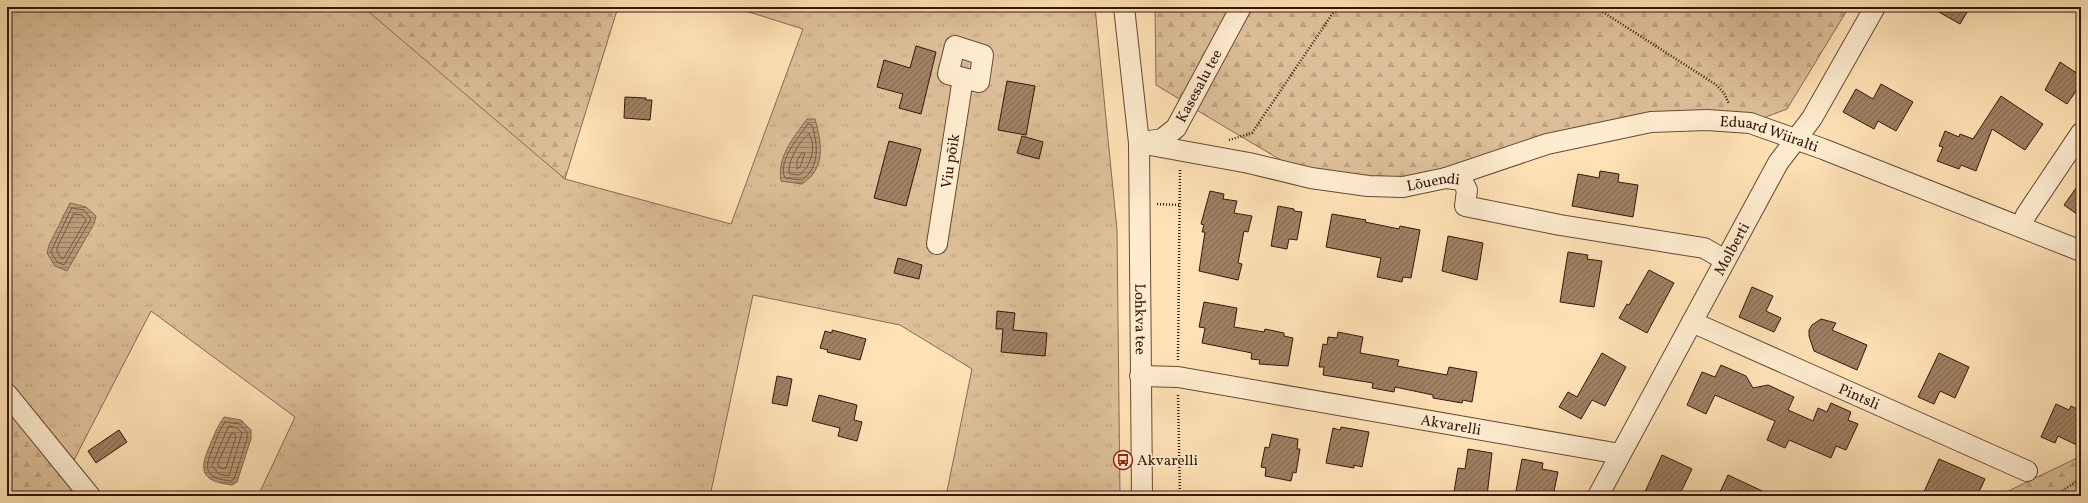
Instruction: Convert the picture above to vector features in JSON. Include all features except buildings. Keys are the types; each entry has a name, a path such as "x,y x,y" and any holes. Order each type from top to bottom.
{"street":[{"name":"Lohkva tee","path":"1124,7 1139,143 1139,285 1142,496"},
{"name":"Kasesalu tee","path":"1139,143 1162,139 1176,128 1241,7"},
{"name":"Molberti","path":"1598,496 1778,163 1812,118 1875,7"},
{"name":"Viu põik","path":"937,244 963,78"},
{"name":"Eduard Wiiralti","path":"1446,178 1547,144 1651,122 1707,120 1734,122 1750,124 1796,139 2081,250"},
{"path":"2021,227 2026,215 2081,133"},
{"name":"Lõuendi","path":"1139,143 1249,163 1311,178 1368,186 1404,187 1446,178 1462,180 1467,190 1465,206 1560,225 1704,248 1725,260"},
{"name":"Pintsli","path":"1692,322 2027,471"},
{"name":"Akvarelli","path":"1140,384 1178,377 1620,454"},
{"path":"1130,496 1129,433 1140,384"},
{"path":"7,394 90,496"}],"path":[{"path":"1223,141 1252,133 1337,7"},
{"path":"1595,7 1715,84 1726,98 1734,122"},
{"path":"1180,496 1178,205 1180,161 1186,152"},
{"path":"2055,496 2081,478"}],"green space":[{"path":"7,7 366,7 565,179 731,224 803,29 733,7 1095,7 1117,230 1120,496 946,496 972,369 900,325 753,295 710,496 258,496 295,417 151,311 74,460 59,471 7,405"},
{"path":"363,7 618,7 565,179"},
{"path":"1155,7 1234,7 1181,100 1156,85"},
{"path":"1251,7 1849,7 1787,109 1750,123 1651,122 1446,178 1311,178 1193,108 1220,56"},
{"path":"7,405 78,496 7,496"},
{"path":"2081,456 2081,496 1998,496"}],"water":[{"path":"807,119 815,119 820,146 819,163 810,178 802,184 781,181 781,164 787,148"},
{"path":"70,203 86,207 96,216 94,224 67,271 55,266 47,253 49,245"},
{"path":"224,417 241,420 251,430 251,439 237,482 232,485 214,481 209,478 205,474 204,468 206,454 216,430"}],"place":[{"name":"Akvarelli","path":"1123,460"}]}
